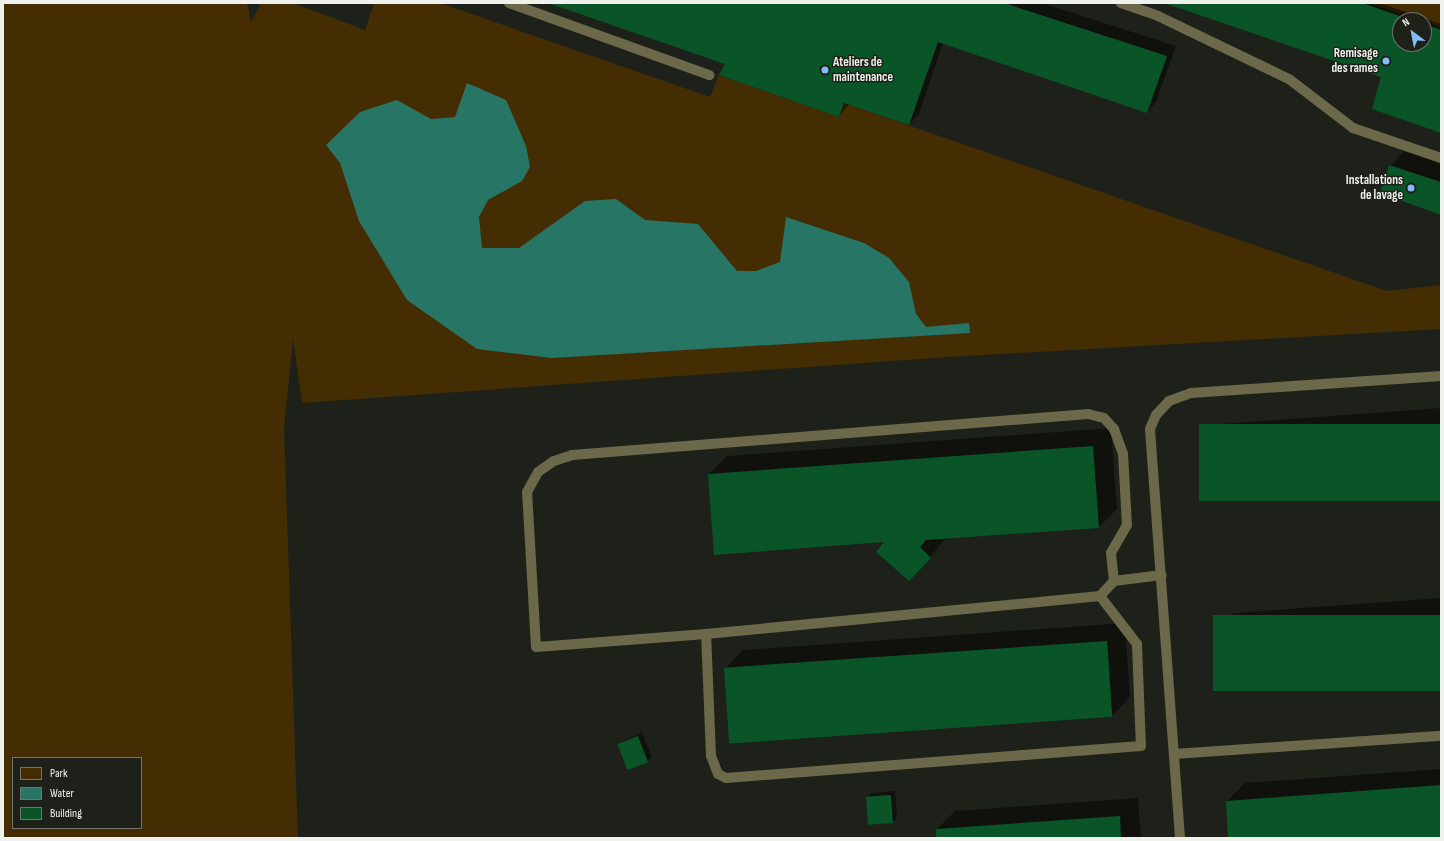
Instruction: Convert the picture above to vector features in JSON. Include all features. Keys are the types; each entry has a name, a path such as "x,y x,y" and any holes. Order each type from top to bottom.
{"lane":[{"path":"509,3 709,75"},
{"path":"1121,3 1158,16 1290,79 1352,128 1441,158"},
{"path":"1180,838 1162,575 1150,429 1156,415 1169,401 1191,393 1441,376"},
{"path":"1114,581 1111,553 1127,525 1123,454 1114,428 1104,418 1088,414 572,455 554,461 538,472 527,492 526,499 536,647 706,634 1100,596 1114,581 1162,575"},
{"path":"706,634 711,756 718,774 726,778 1140,746 1137,644 1100,596"},
{"path":"1174,754 1441,736"}],"green space":[{"path":"3,3 247,3 251,22 261,3 293,3 365,30 374,3 440,3 710,97 719,75 839,117 844,103 1387,291 1441,285 1441,329 948,357 302,403 293,339 284,428 298,838 3,838"},
{"path":"1367,3 1441,3 1441,28 1432,24 1432,12 1397,12"}],"water":[{"path":"467,83 506,100 526,146 530,167 522,181 488,200 479,217 482,248 519,248 585,201 616,199 645,220 698,224 737,271 756,271 780,262 786,217 864,243 889,258 909,282 916,314 926,327 969,323 970,333 552,358 477,349 407,300 359,221 340,163 326,145 360,112 397,100 431,119 455,117"}],"building":[{"name":"Ateliers de maintenance","path":"548,3 1004,3 1167,56 1147,113 938,42 909,125 844,103 839,117 719,75 725,64"},
{"name":"Remisage des rames","path":"1164,3 1362,3 1392,13 1392,52 1432,52 1432,27 1441,30 1441,133 1372,109 1381,77"},
{"name":"Installations de lavage","path":"1389,165 1441,182 1441,215 1380,193"},
{"path":"1199,424 1441,424 1441,501 1199,501"},
{"path":"1093,446 1099,528 926,540 920,547 931,558 909,581 876,552 884,542 714,555 708,474"},
{"path":"1213,615 1441,615 1441,691 1213,691"},
{"path":"1107,641 1112,717 729,744 724,668"},
{"path":"638,736 648,762 627,770 617,744"},
{"path":"1441,785 1441,838 1228,838 1226,801"},
{"path":"891,795 893,823 868,825 866,797"},
{"path":"1120,816 1121,838 936,838 936,829"}],"place":[{"name":"Remisage des rames","path":"1386,61"},
{"name":"Ateliers de maintenance","path":"825,70"},
{"name":"Installations de lavage","path":"1411,188"}]}
